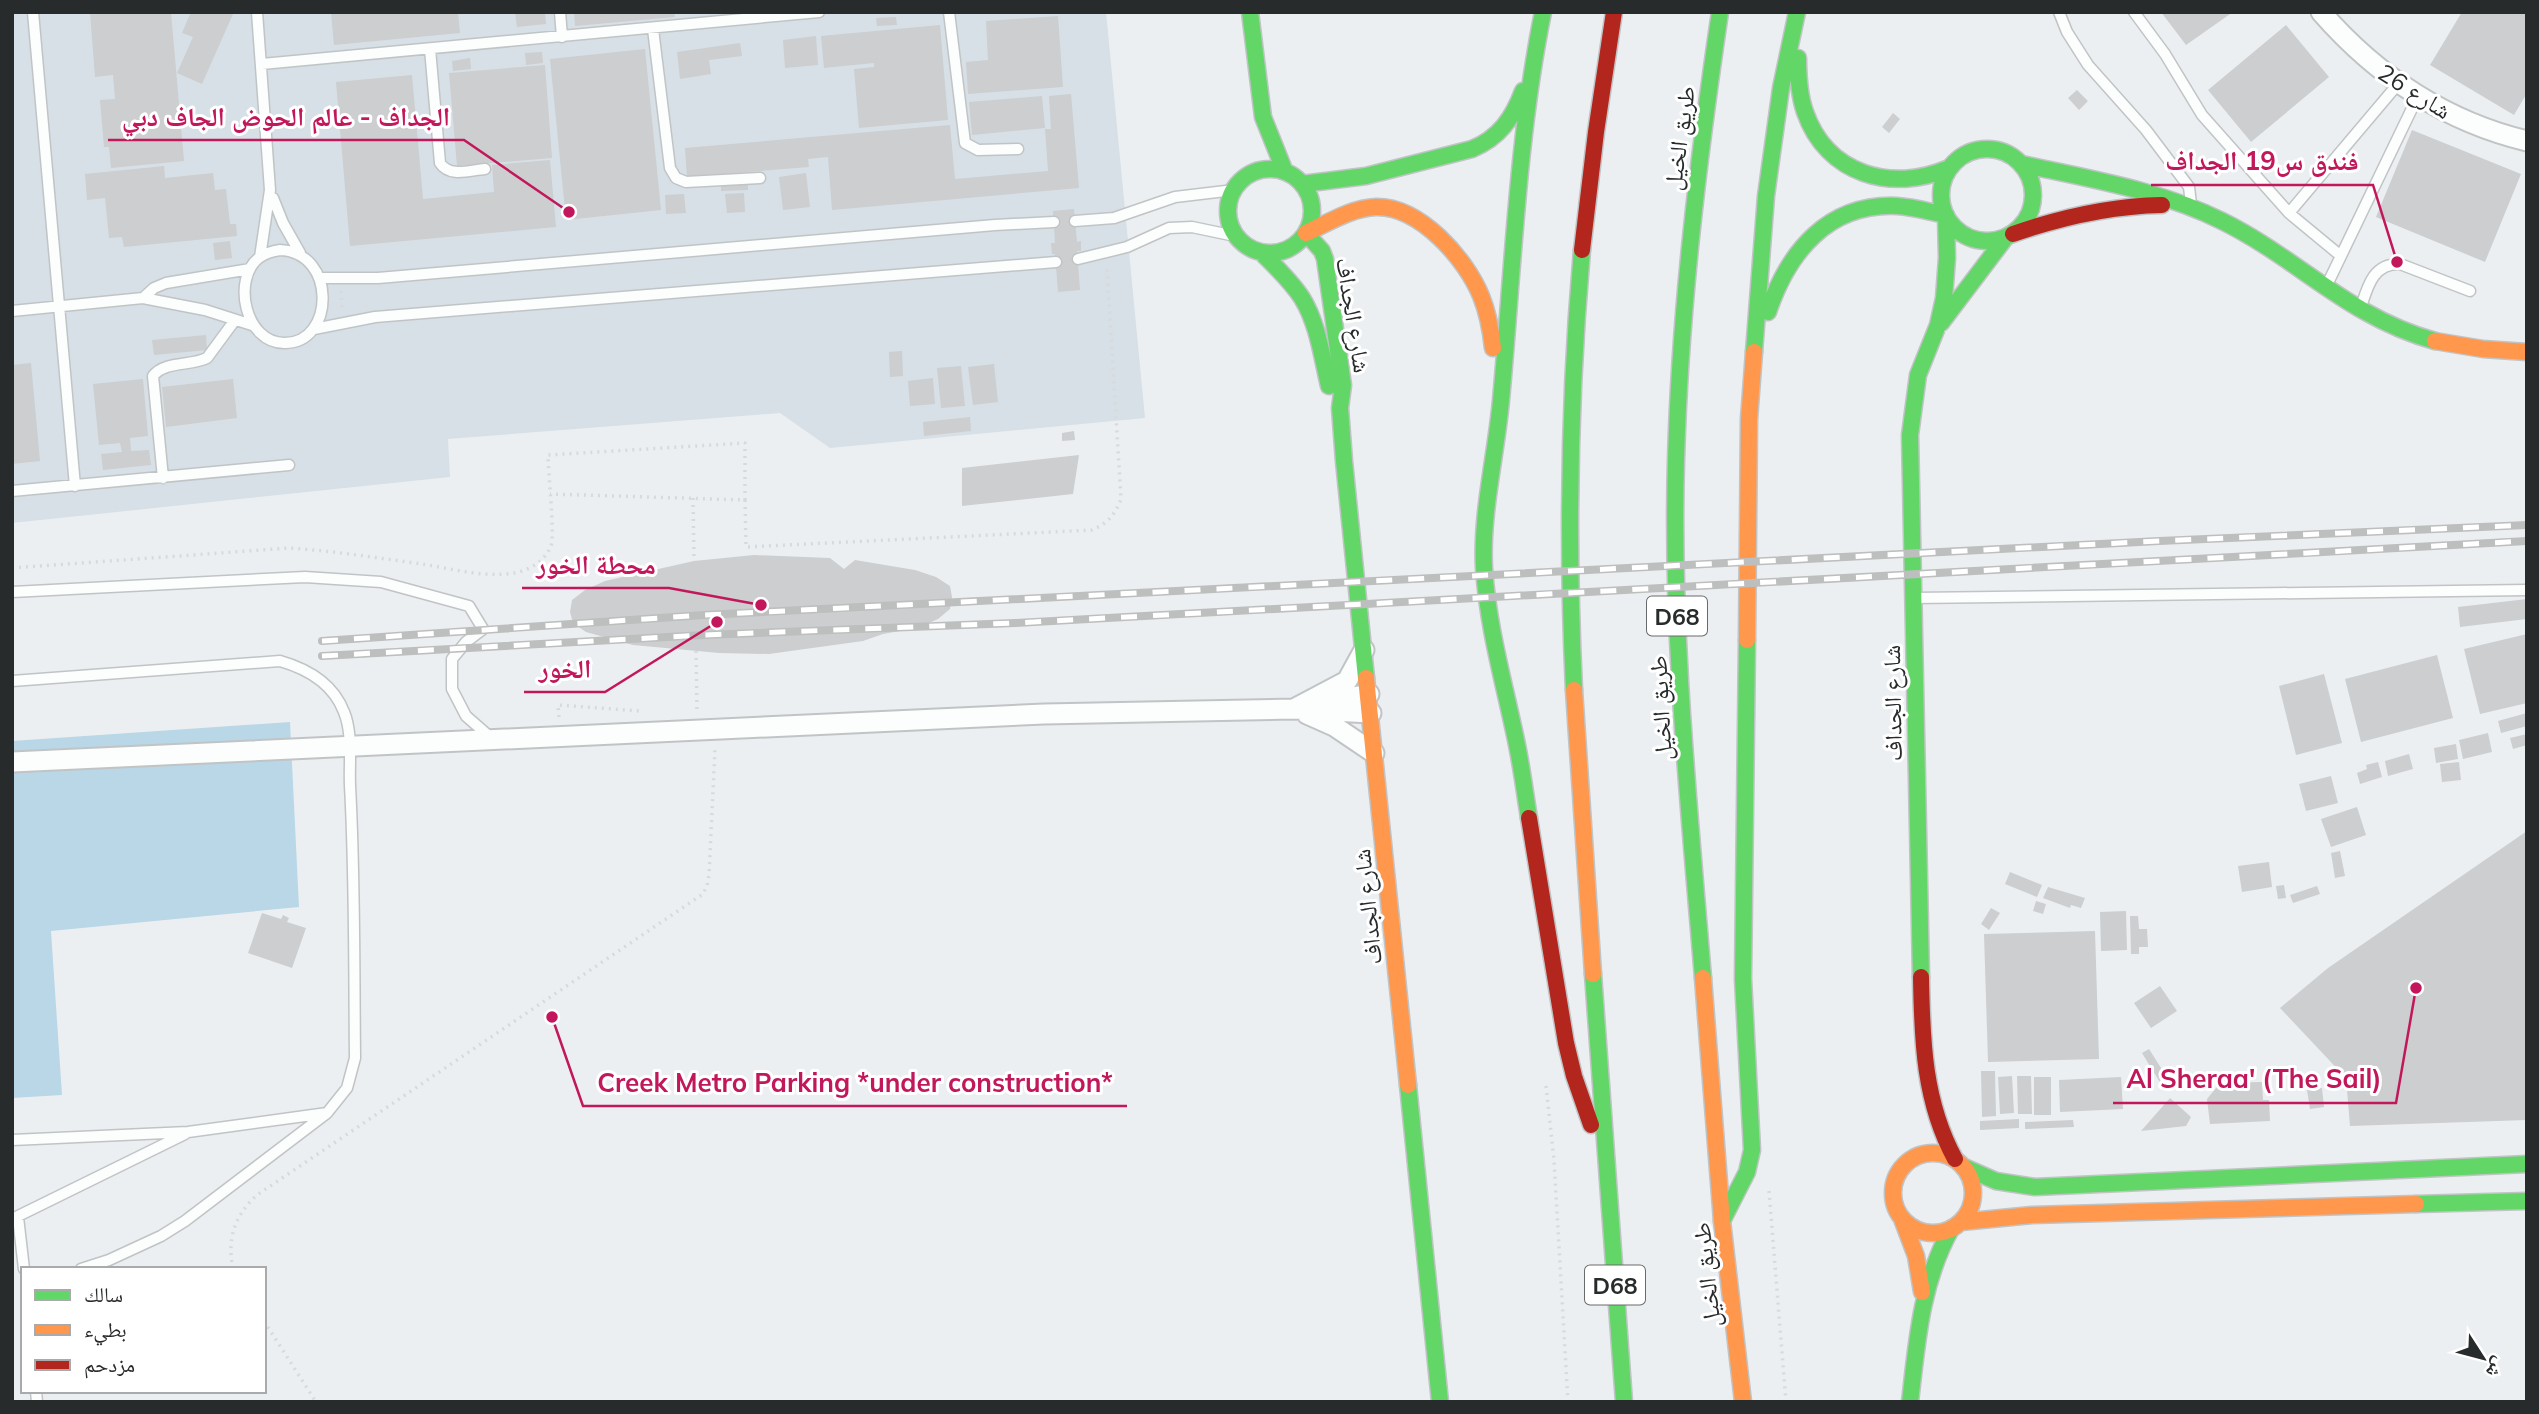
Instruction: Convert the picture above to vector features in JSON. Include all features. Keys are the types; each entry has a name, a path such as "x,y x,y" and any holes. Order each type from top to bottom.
{"main road":[{"path":"1250,12 1263,117 1286,172 1302,184 1360,179 1481,146 1493,138 1511,118 1533,61"},
{"path":"1543,12 1533,61 1515,212 1501,403 1484,536 1484,568 1491,629 1517,745 1566,1043 1574,1076 1606,1168"},
{"name":"D68","path":"1614,12 1585,220 1574,356 1569,492 1571,629 1578,765 1624,1402"},
{"name":"طريق الخيل","path":"1720,12 1698,159 1684,296 1676,461 1677,612 1685,757 1723,1221 1743,1402"},
{"path":"1723,1221 1747,1172 1752,1140 1743,988 1749,419 1766,196 1781,88 1799,12"},
{"path":"1799,12 1798,84 1806,116 1824,145 1849,168 1884,180 1919,179 1949,168"},
{"path":"1236,236 1228,213 1229,201 1234,190 1249,175 1263,117"},
{"path":"2009,236 2024,223 2031,208 2034,193 2030,177 2022,164 2009,153 1993,148 1976,150 1961,156 1949,168 1942,183 1941,199 1946,216 1955,228 1966,236 1979,240 1993,241 2009,236 2069,216 2115,207 2188,207"},
{"path":"2022,164 2152,193 2188,207 2252,236 2360,310 2403,330 2448,344 2494,351 2527,352"},
{"path":"1249,175 1267,170 1286,172"},
{"name":"شارع الجداف","path":"1236,236 1252,249 1262,253 1282,252 1292,247 1306,233 1312,213 1311,203 1302,184"},
{"path":"1749,419 1765,341 1768,312 1776,285 1789,260 1807,239 1856,211 1883,206 1911,208 1946,216"},
{"path":"1306,233 1357,211 1389,208 1408,215 1427,228 1457,255 1478,288 1490,325 1493,345 1491,471"},
{"name":"شارع الجداف","path":"1946,216 1947,272 1937,327 1919,370 1911,407 1913,598 1922,1034 1927,1083 1937,1123 1945,1143 1960,1163"},
{"name":"شارع الجداف","path":"1306,233 1322,251 1326,267 1343,385 1340,408 1440,1402"},
{"name":"شارع الجداف","path":"1937,327 2009,236"},
{"name":"شارع الجداف","path":"1262,253 1295,288 1309,312 1330,390 1340,408"},
{"name":"شارع الجداف","path":"1922,1123 1927,1083"},
{"path":"1910,1160 1917,1142"},
{"path":"1923,1296 1916,1256 1895,1208 1893,1195 1895,1181 1901,1169 1910,1160 1925,1154 1941,1153 1996,1181 2035,1187 2527,1164"},
{"path":"1910,1402 1923,1296 1942,1244 1968,1213 1972,1201 1970,1177 1960,1163"},
{"path":"1902,1220 1925,1233 1938,1233 1956,1226 2032,1215 2527,1201"}],"street":[{"name":"شارع 26","path":"2321,12 2361,54 2398,84 2459,119 2527,141"},
{"path":"1293,709 1346,681 1364,650"},
{"path":"12,762 1044,714 1293,709 1370,703"},
{"path":"1293,709 1334,726 1374,753"}],"lane":[{"path":"33,12 75,486"},
{"path":"257,12 270,190 260,257"},
{"path":"560,12 562,37"},
{"path":"262,64 819,12"},
{"path":"949,12 965,143 978,150 1018,149"},
{"path":"2059,12 2067,32 2088,65 2146,130 2189,187 2188,207"},
{"path":"2134,12 2165,54 2202,116 2289,213 2341,256"},
{"path":"653,29 672,174 686,183 760,178"},
{"path":"430,49 440,163 452,172 485,169"},
{"path":"2289,213 2398,84"},
{"path":"2326,287 2418,96"},
{"path":"270,190 283,223 300,254"},
{"path":"1075,221 1114,218 1175,197 1234,190"},
{"path":"320,278 378,278 1054,222"},
{"path":"1078,259 1107,254 1176,227 1192,227 1236,236"},
{"path":"280,250 300,254 309,260 320,278 320,319 305,338 294,343 270,341 260,335 248,314 246,284 250,269 260,257 280,250"},
{"path":"314,329 389,316 1056,262"},
{"path":"2360,310 2374,274 2379,268 2393,264 2400,264 2470,291"},
{"path":"143,298 166,283 250,269"},
{"path":"12,311 143,298 192,307 252,325"},
{"path":"163,478 152,376 162,368 207,358 234,320"},
{"path":"12,491 289,465"},
{"path":"12,592 304,577 381,582 469,606 482,629 466,642 452,659 452,689 466,716 493,740"},
{"path":"1913,598 2527,590"},
{"path":"12,681 280,661 310,672 334,693 344,712 349,732 355,1058 347,1088 327,1113 169,1231 136,1250 87,1267"},
{"path":"12,1140 188,1132 327,1113"},
{"path":"24,1267 15,1218 188,1132"}],"path":[{"path":"12,568 289,548 335,551 481,573 517,572 533,567 544,557 552,543 548,455 745,443 746,547 1093,530 1105,524 1116,512 1121,499 1107,254"},
{"path":"342,279 341,294 346,322"},
{"path":"550,494 745,500"},
{"path":"693,498 694,561"},
{"path":"696,651 697,714"},
{"path":"558,705 651,712"},
{"path":"233,1267 230,1240 234,1226 239,1214 257,1195 703,894 709,875 715,730"},
{"path":"266,1324 316,1402"}],"shaded area":[{"path":"12,12 1106,12 1145,418 830,448 780,413 448,439 450,477 12,523"},
{"path":"290,722 299,907 51,931 62,1095 12,1098 12,741"}],"building":[{"path":"90,12 171,12 184,161 111,168 109,147 104,147 100,100 115,99 113,75 95,77"},
{"path":"191,12 233,14 202,84 177,73 193,37 182,33"},
{"path":"331,12 458,12 460,33 334,45"},
{"path":"515,12 545,12 546,24 517,27"},
{"path":"574,12 674,12 675,17 575,26"},
{"path":"2161,12 2233,12 2186,45"},
{"path":"2462,12 2527,12 2527,93 2514,115 2430,65"},
{"path":"1058,16 1063,87 968,94 966,62 988,60 986,21"},
{"path":"896,17 897,25 877,26 876,18"},
{"path":"940,25 948,120 859,128 854,69 874,67 874,63 824,68 821,36"},
{"path":"2286,25 2329,77 2251,142 2208,90"},
{"path":"816,36 818,65 785,68 783,40"},
{"path":"740,43 742,56 709,60 711,74 680,79 677,52"},
{"path":"645,49 661,210 566,220 550,59"},
{"path":"542,52 543,63 526,65 525,53"},
{"path":"470,58 471,69 453,71 452,61"},
{"path":"545,65 552,158 457,166 449,73"},
{"path":"412,75 423,199 494,192 492,165 550,160 556,227 350,246 336,82"},
{"path":"2077,90 2088,101 2079,110 2068,98"},
{"path":"1071,94 1079,188 832,210 828,157 808,159 809,167 687,177 685,148 950,125 955,179 1048,171 1045,129 1051,129 1049,96"},
{"path":"1042,96 1045,128 972,135 969,102"},
{"path":"1893,113 1900,119 1889,133 1882,127"},
{"path":"2412,130 2521,174 2485,262 2376,217"},
{"path":"164,166 165,178 213,173 215,190 226,189 230,224 236,224 237,236 124,247 122,237 109,238 105,198 87,200 85,174"},
{"path":"806,173 810,207 783,210 779,177"},
{"path":"748,180 748,190 721,191 721,182"},
{"path":"744,193 745,212 727,213 725,194"},
{"path":"684,194 686,213 666,214 665,195"},
{"path":"1074,209 1077,242 1081,241 1081,251 1077,251 1080,290 1058,292 1055,254 1052,254 1051,243 1055,243 1053,211"},
{"path":"230,241 232,258 215,260 213,243"},
{"path":"206,335 207,350 154,355 152,340"},
{"path":"902,351 903,376 890,377 889,352"},
{"path":"31,363 40,461 12,464 12,365"},
{"path":"994,364 998,402 973,405 968,367"},
{"path":"961,366 965,406 941,408 937,368"},
{"path":"933,378 935,404 910,406 908,381"},
{"path":"143,379 148,436 130,438 131,451 149,450 151,465 103,470 101,454 122,452 120,443 99,445 93,384"},
{"path":"233,379 237,418 166,427 162,387"},
{"path":"970,417 971,431 924,436 923,422"},
{"path":"1074,431 1075,440 1062,441 1062,433"},
{"path":"1079,455 1073,494 962,506 962,468"},
{"path":"754,555 830,558 844,569 855,560 915,570 936,577 950,586 950,609 938,619 917,628 883,634 863,641 769,654 719,653 633,645 586,632 573,623 570,612 572,600 585,590 605,581 694,561"},
{"path":"2527,599 2527,619 2460,627 2458,607"},
{"path":"2527,634 2527,703 2480,714 2464,649"},
{"path":"2437,655 2453,718 2361,742 2345,679"},
{"path":"2324,674 2342,743 2296,755 2279,686"},
{"path":"2527,713 2527,726 2501,733 2498,721"},
{"path":"2488,733 2492,752 2463,759 2459,740"},
{"path":"2527,734 2527,745 2513,749 2510,738"},
{"path":"2456,744 2458,759 2436,763 2434,748"},
{"path":"2409,754 2413,769 2388,776 2385,761"},
{"path":"2378,762 2382,777 2360,784 2357,773 2367,769 2366,765"},
{"path":"2459,762 2461,780 2442,782 2440,764"},
{"path":"2331,776 2338,803 2306,811 2299,784"},
{"path":"2357,807 2366,835 2331,847 2321,819"},
{"path":"2527,831 2527,1120 2350,1126 2346,1078 2280,1008 2328,968"},
{"path":"2340,851 2345,876 2335,878 2331,853"},
{"path":"2269,862 2272,887 2242,892 2238,866"},
{"path":"2010,872 2042,885 2037,897 2005,884"},
{"path":"2284,885 2286,898 2278,899 2276,886"},
{"path":"2317,886 2320,894 2293,903 2290,895"},
{"path":"2048,887 2085,898 2081,908 2071,905 2070,908 2043,898"},
{"path":"2036,901 2046,904 2043,914 2033,911"},
{"path":"1991,908 2000,913 1989,930 1981,924"},
{"path":"2126,911 2127,950 2101,951 2100,912"},
{"path":"262,913 281,919 283,915 289,918 287,922 306,928 292,968 248,953"},
{"path":"2130,916 2138,916 2139,929 2147,929 2148,947 2139,947 2139,954 2131,954"},
{"path":"2095,931 2099,1059 1988,1062 1984,934"},
{"path":"2160,986 2177,1011 2151,1028 2134,1003"},
{"path":"2149,1049 2168,1079 2161,1084 2142,1053"},
{"path":"1981,1071 1995,1071 1996,1116 1982,1117"},
{"path":"2012,1076 2014,1113 2000,1114 1998,1077"},
{"path":"2017,1076 2031,1076 2032,1114 2018,1114"},
{"path":"2034,1077 2051,1077 2051,1115 2034,1115"},
{"path":"2121,1077 2123,1109 2060,1112 2059,1080"},
{"path":"2262,1082 2263,1100 2269,1100 2270,1121 2210,1124 2207,1099 2220,1083"},
{"path":"2322,1088 2324,1107 2310,1109 2307,1090"},
{"path":"2170,1098 2191,1117 2186,1126 2141,1131"},
{"path":"2019,1119 2019,1128 1980,1130 1980,1121"},
{"path":"2073,1120 2074,1127 2025,1129 2025,1122"}],"railway":[{"path":"322,641 704,615 2159,541 2527,525"},
{"path":"322,656 704,635 1015,623 2527,541"}],"traffic: fast":[{"path":"1250,12 1263,117 1285,172"},
{"path":"1529,818 1519,754 1489,613 1484,547 1501,400 1521,157 1543,12"},
{"path":"1703,978 1679,655 1676,460 1681,347 1691,235 1720,12"},
{"path":"1754,352 1766,196 1781,88 1797,12"},
{"path":"1798,58 1799,85 1805,112 1815,134 1829,151 1845,164 1884,178 1906,179 1949,168"},
{"path":"1302,184 1366,176 1472,149 1490,139 1504,126 1523,91"},
{"path":"1987,149 2005,153 2020,162 2029,177 2033,195 2029,213 2020,228 2005,237 1987,241 1969,237 1954,228 1945,213 1941,195 1945,177 1954,162 1969,153 1987,149"},
{"path":"2022,164 2149,193 2198,210 2250,236 2350,303 2404,331 2435,341"},
{"path":"1270,169 1286,172 1300,181 1309,195 1312,211 1309,227 1300,241 1286,250 1270,253 1254,250 1240,241 1231,227 1228,211 1231,195 1240,181 1254,172 1270,169"},
{"path":"1768,312 1776,290 1799,251 1831,222 1872,207 1897,206 1946,215"},
{"path":"1921,977 1910,435 1918,375 1938,325 1944,298 1946,216"},
{"path":"1306,233 1322,251 1325,259 1343,385 1340,408 1344,461 1366,678"},
{"path":"1941,323 2006,237"},
{"path":"1574,690 1570,470 1582,250"},
{"path":"1262,253 1302,298 1319,341 1329,386"},
{"path":"1722,1221 1747,1172 1752,1150 1743,979 1747,640"},
{"path":"1593,974 1624,1402"},
{"path":"1408,1085 1440,1402"},
{"path":"1964,1167 1996,1181 2035,1187 2527,1164"},
{"path":"2416,1204 2527,1201"},
{"path":"1910,1402 1918,1335 1927,1291 1941,1249 1951,1229"}],"traffic: slow":[{"path":"1306,233 1367,208 1393,209 1409,215 1439,237 1464,266 1483,302 1493,348"},
{"path":"2435,341 2483,349 2527,352"},
{"path":"1747,640 1749,419 1754,352"},
{"path":"1366,678 1408,1085"},
{"path":"1574,690 1593,974"},
{"path":"1703,978 1722,1221 1743,1402"},
{"path":"1933,1153 1948,1156 1961,1165 1970,1178 1973,1193 1970,1208 1961,1221 1948,1230 1933,1233 1918,1230 1905,1221 1896,1208 1893,1193 1896,1178 1905,1165 1918,1156 1933,1153"},
{"path":"1961,1222 2032,1215 2416,1204"},
{"path":"1902,1219 1916,1256 1922,1292"}],"traffic: jam":[{"path":"1582,250 1614,12"},
{"path":"2013,234 2086,214 2162,205"},
{"path":"1529,818 1566,1043 1591,1125"},
{"path":"1921,977 1924,1048 1931,1093 1937,1116 1955,1159"}],"place":[{"name":"الجداف - عالم الحوض الجاف دبي","path":"569,212"},
{"name":"فندق س19 الجداف","path":"2397,262"},
{"name":"محطة الخور","path":"761,605"},
{"name":"الخور","path":"717,622"},
{"name":"Al Sheraa' (The Sail)","path":"2416,988"},
{"name":"Creek Metro Parking *under construction*","path":"552,1017"}]}
